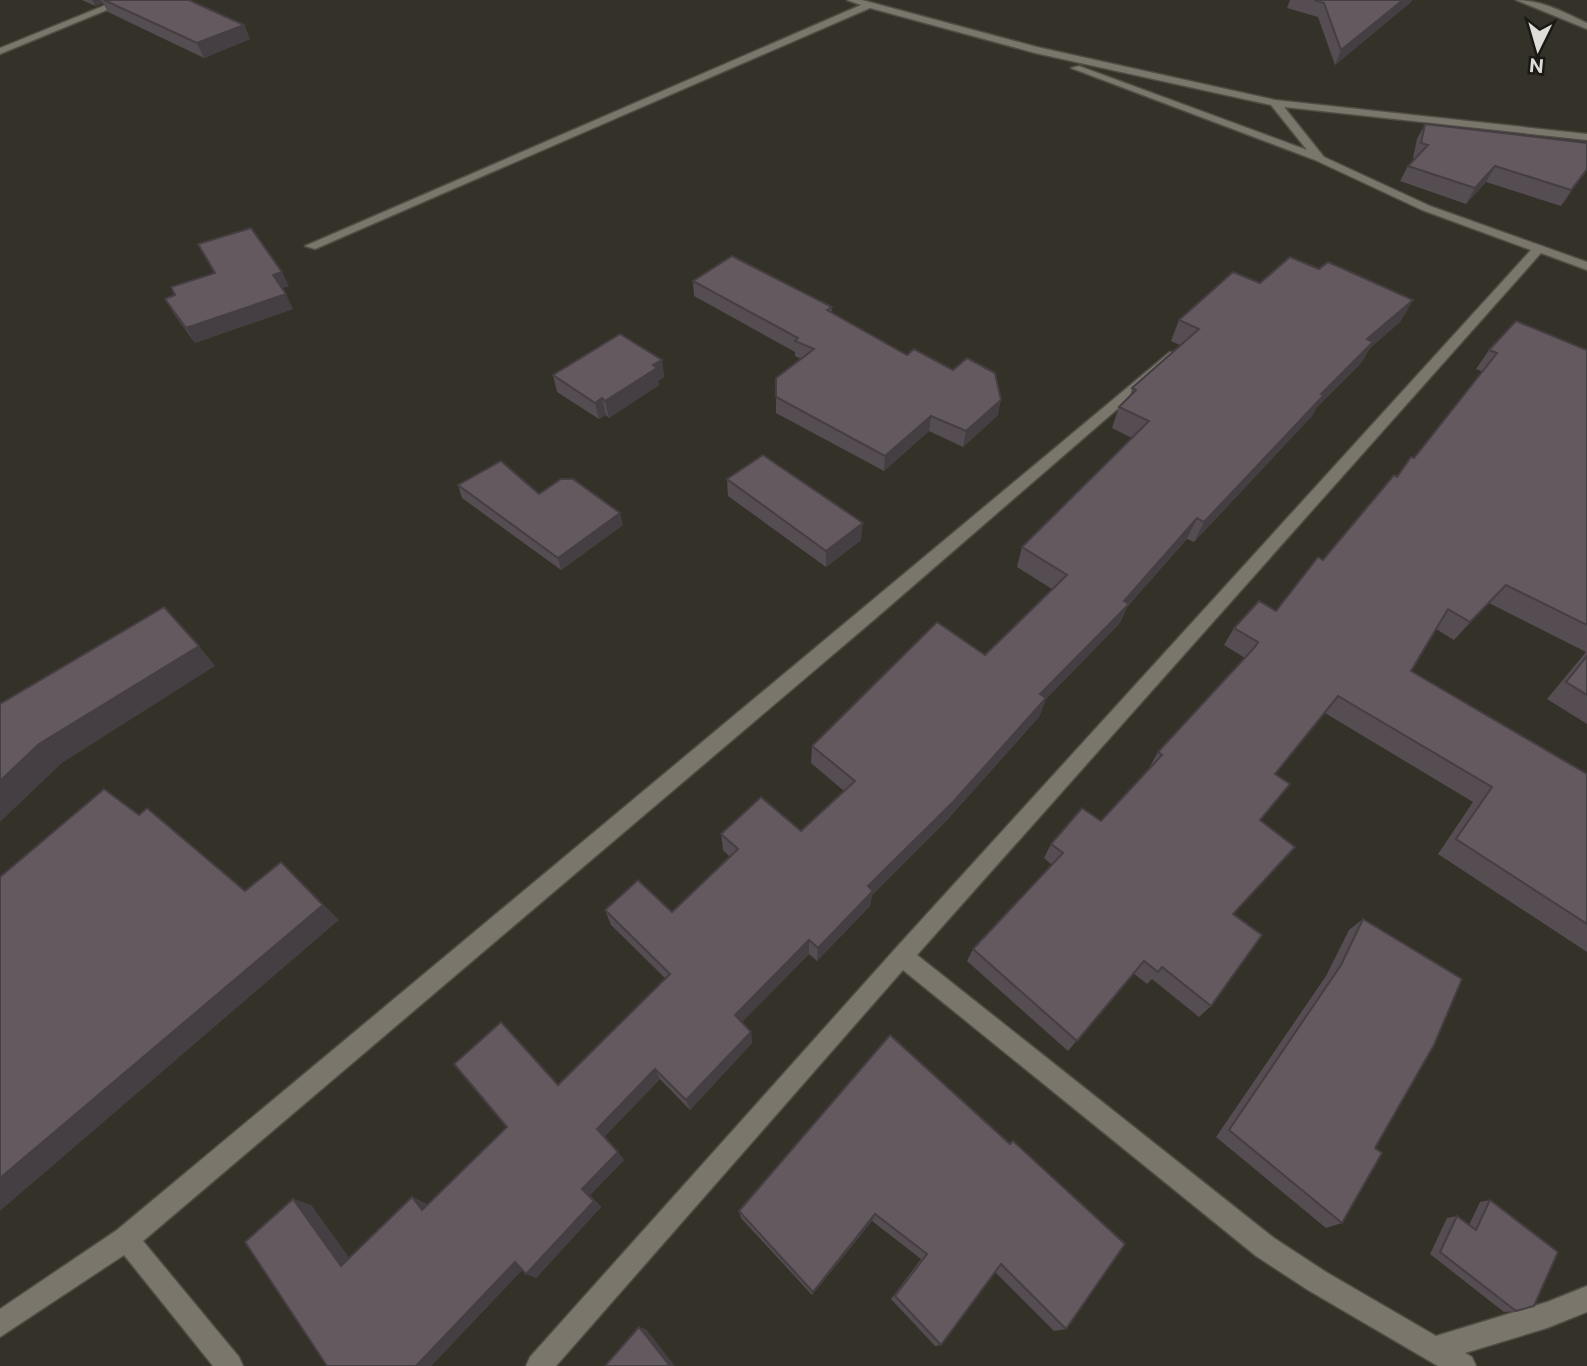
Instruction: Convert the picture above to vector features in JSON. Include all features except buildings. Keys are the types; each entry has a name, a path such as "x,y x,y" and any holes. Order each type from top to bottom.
{"street":[{"path":"0,51 126,0"},
{"path":"36,44 140,0"},
{"path":"852,0 1035,50 1275,103 1587,137"},
{"path":"1521,0 1587,24"},
{"path":"1552,0 1587,24"},
{"path":"311,246 869,5"},
{"path":"1035,50 1090,74 1320,159 1426,208 1587,266"},
{"path":"1275,103 1320,159"},
{"path":"538,1366 902,956 1538,249"},
{"path":"0,1324 126,1239 880,604 1170,355"},
{"path":"902,956 1265,1247 1317,1281 1463,1366"},
{"path":"126,1239 230,1366"},
{"path":"1435,1349 1546,1315 1587,1299"}]}
